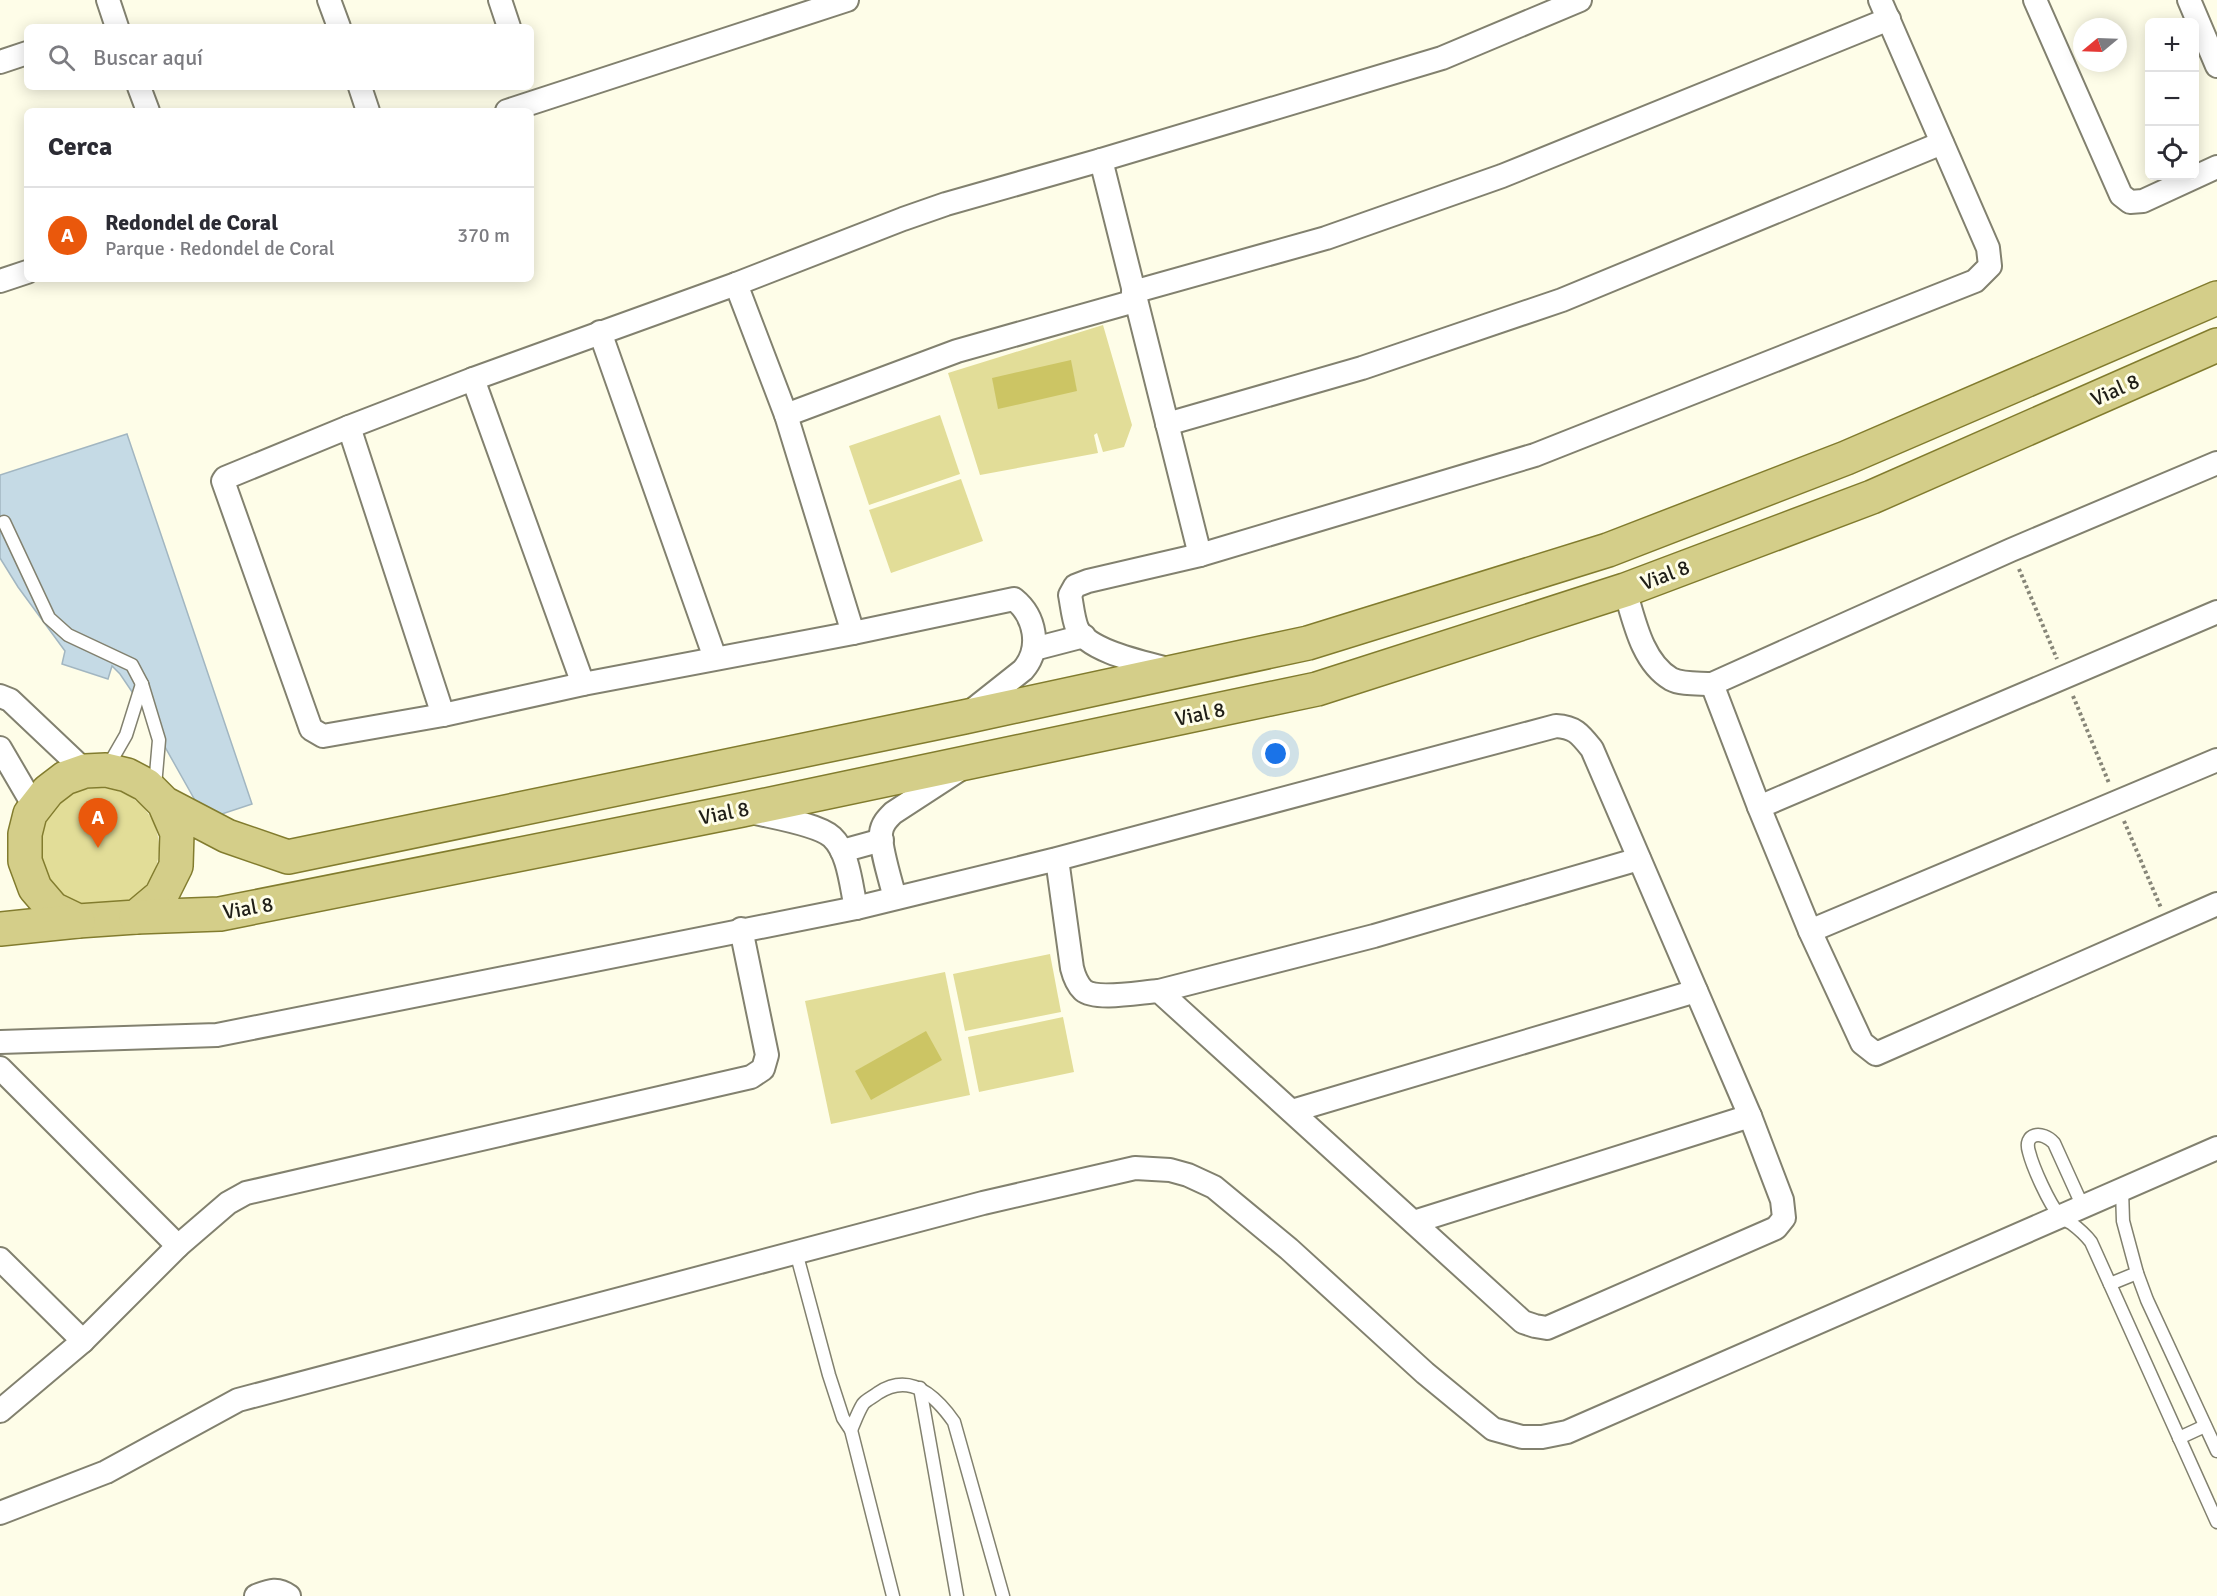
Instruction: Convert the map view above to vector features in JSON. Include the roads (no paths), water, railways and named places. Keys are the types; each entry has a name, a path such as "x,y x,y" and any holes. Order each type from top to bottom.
{"main road":[{"name":"Vial 8","path":"159,798 227,836 288,857 1308,643 1608,550 1846,458 2217,298"},
{"name":"Vial 8","path":"136,916 220,914 742,810 1317,689 1625,590 1872,497 2217,345"},
{"path":"0,833 32,811 48,791 65,778 96,771 127,775 146,785 159,798 177,833 176,866 161,896 136,916 0,929"},
{"path":"32,811 25,834 25,861 35,888 53,909 78,921"}],"street":[{"path":"108,0 112,24"},
{"path":"329,0 338,24"},
{"path":"500,0 509,24"},
{"path":"511,108 532,94 847,0"},
{"path":"964,717 1030,662 1035,638 1024,607 1014,599 853,633 583,684 443,715 323,736 311,729 223,485 225,478 473,379 736,284 914,215 1442,58 1580,0"},
{"path":"2035,0 2121,195 2130,202 2143,201 2217,167"},
{"path":"2188,0 2217,66"},
{"path":"786,416 957,351 1326,238 1502,176 1884,10 1988,248 1990,266 1975,281 1535,455 1200,555 1088,581 1076,586 1071,595 1077,627 1084,636 1111,652 1175,671"},
{"path":"0,62 24,54"},
{"path":"140,90 147,108"},
{"path":"361,90 367,108"},
{"path":"1167,423 1362,368 1562,300 1942,143"},
{"path":"1101,160 1200,555"},
{"path":"0,281 24,273"},
{"path":"736,284 786,416 853,633"},
{"path":"600,332 715,658"},
{"path":"473,379 583,684"},
{"path":"349,427 443,715"},
{"path":"1625,590 1647,654 1659,670 1672,680 1712,684 2011,550 2217,463"},
{"path":"1759,807 2217,612"},
{"path":"1034,649 1084,636"},
{"path":"1712,684 1810,931 1862,1043 1876,1054 2217,904"},
{"path":"0,696 10,700 96,771"},
{"path":"0,1042 218,1035 741,929 856,908 1056,859 1556,726 1570,726 1592,749 1750,1116 1782,1200 1784,1218 1776,1228 1547,1328 1523,1322 1159,991"},
{"path":"0,748 32,811"},
{"path":"1810,931 2217,760"},
{"path":"894,898 881,833 884,822 893,813 970,762"},
{"path":"742,810 820,829 831,836 842,851 856,908"},
{"path":"842,851 882,840"},
{"path":"1056,859 1072,968 1083,990 1094,996 1159,991 1374,936 1639,859"},
{"path":"0,1411 83,1341 178,1246 228,1203 246,1193 751,1077 763,1069 767,1055 741,929"},
{"path":"1292,1111 1696,991"},
{"path":"0,1068 178,1246"},
{"path":"1414,1222 1750,1116"},
{"path":"0,1514 106,1472 238,1400 983,1203 1136,1168 1170,1170 1188,1175 1214,1187 1289,1249 1425,1373 1493,1429 1522,1437 1542,1437 1567,1432 2217,1148"},
{"path":"0,1259 83,1341"},
{"path":"256,1596 271,1590 281,1590 289,1596"}],"lane":[{"path":"4,522 49,618 68,635 132,665 142,684 159,740 159,798"},
{"path":"96,771 126,735 142,684"},
{"path":"2083,1207 2054,1143 2047,1135 2032,1137 2028,1141 2028,1149 2042,1184 2060,1216 2084,1233 2091,1242 2217,1522"},
{"path":"2122,1190 2122,1221 2137,1273 2147,1300 2217,1450"},
{"path":"796,1252 829,1376 843,1418 850,1430 893,1596"},
{"path":"2110,1284 2137,1273"},
{"path":"850,1430 864,1403 886,1388 906,1383 920,1388 944,1408 954,1422 1003,1596"},
{"path":"920,1388 957,1596"},
{"path":"2179,1438 2205,1426"}],"place":[{"name":"Redondel de Coral","path":"98,848"}]}
